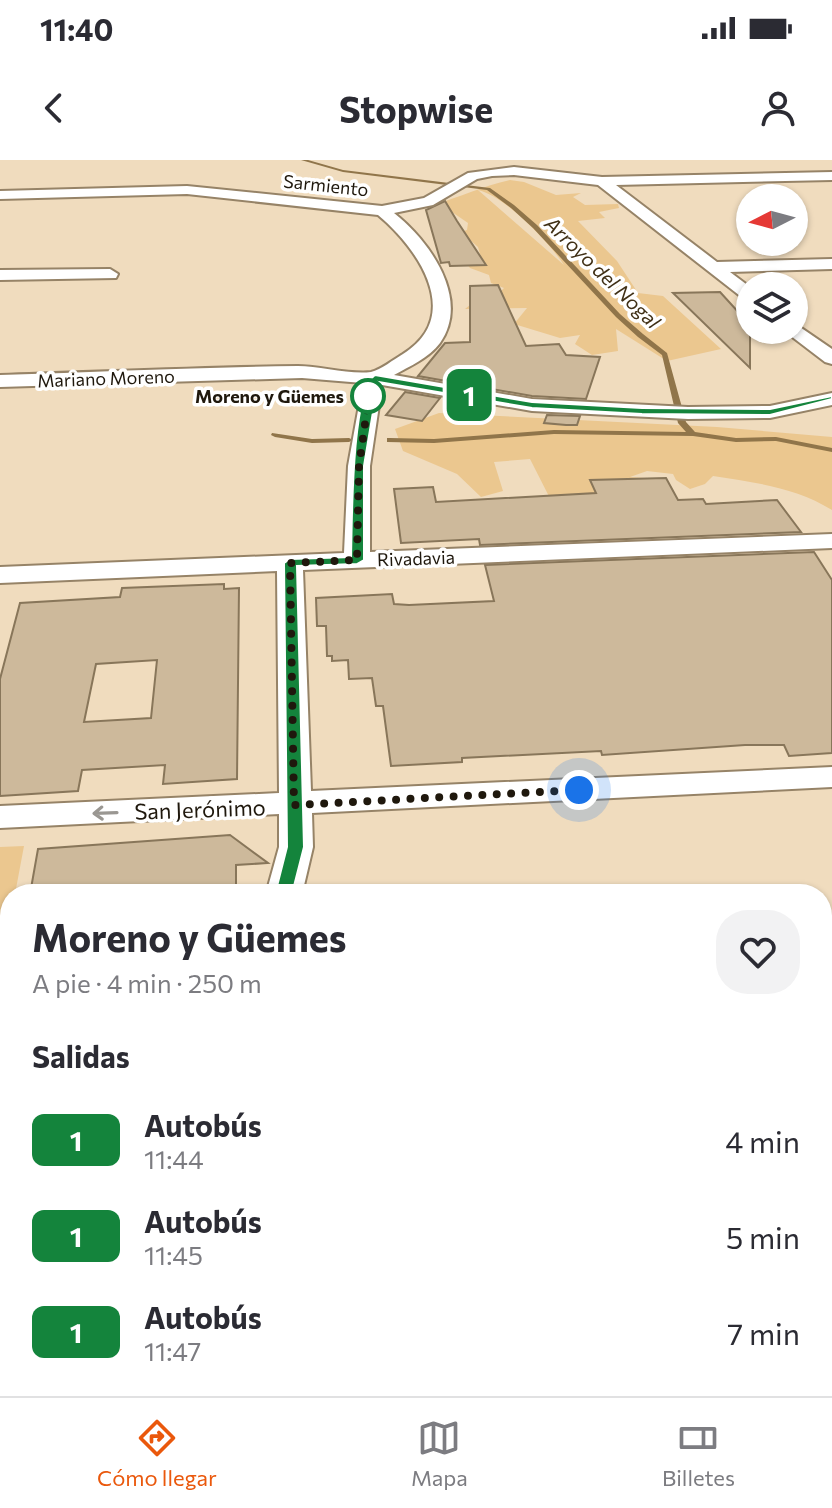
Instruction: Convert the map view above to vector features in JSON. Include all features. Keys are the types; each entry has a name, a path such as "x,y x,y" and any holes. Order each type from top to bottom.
{"street":[{"path":"680,160 698,179"},
{"name":"Sarmiento","path":"0,195 178,190 382,211 428,202 482,174 502,171 602,181 832,176"},
{"path":"602,181 736,284"},
{"path":"357,560 359,466 370,389 375,378 432,340 441,323 442,304 426,260 399,224 382,211"},
{"path":"713,267 832,264"},
{"path":"0,275 110,274"},
{"path":"808,340 832,358"},
{"name":"Mariano Moreno","path":"0,381 302,372 375,378 532,405 688,413 770,412 832,399"},
{"name":"Rivadavia","path":"0,575 832,541"},
{"path":"287,884 296,847 290,563"},
{"name":"San Jerónimo","path":"0,817 832,777"}],"shaded area":[{"path":"500,182 524,182 556,195 581,193 573,197 585,205 618,204 619,208 599,212 605,218 578,221 617,261 638,293 663,296 721,349 667,361 616,329 618,351 592,355 575,344 580,335 560,338 514,324 527,308 465,309 482,295 499,293 504,288 491,283 489,275 470,268 466,263 482,261 478,247 461,232 467,230 468,223 452,212 432,212 433,205","holes":["478,190 489,194 526,221 564,265"]},
{"path":"439,413 717,427 832,437 832,510 804,496 760,484 713,476 705,484 690,489 676,480 673,474 647,471 630,477 659,479 560,518 530,459 494,462 503,491 481,497 457,474 403,451 395,429"},
{"path":"24,846 17,884 0,884 0,847"}],"building":[{"path":"445,201 486,265 450,266 449,262 441,263 426,210"},
{"path":"498,285 526,346 559,344 566,355 600,357 586,399 532,396 418,376 445,343 470,342 470,286"},
{"path":"720,292 736,310 736,344 750,344 750,368 673,293"},
{"path":"405,392 440,398 422,421 386,415"},
{"path":"547,415 580,416 577,425 566,425 544,423"},
{"path":"666,478 678,500 703,499 706,504 777,500 801,532 480,545 479,539 401,543 394,489 433,487 436,502 596,493 590,480"},
{"path":"814,552 832,580 832,753 789,756 784,745 745,745 602,755 601,751 462,758 462,762 391,766 383,706 376,706 372,678 349,679 348,660 332,661 332,656 327,656 326,626 317,626 316,598 392,594 394,604 409,605 494,601 485,565"},
{"path":"224,584 224,589 239,588 237,779 163,784 165,765 82,770 78,791 0,796 0,679 20,603 120,597 122,588","holes":["157,660 151,718 84,722 96,664"]},
{"path":"230,835 268,863 236,865 236,884 32,884 38,849"}],"waterway":[{"name":"Arroyo del Nogal","path":"303,160 343,171 488,189 535,227 618,315 665,354 682,423 693,434"},
{"path":"390,440 434,441 554,432 693,434"},
{"name":"Arroyo del Nogal","path":"693,434 736,440 776,439 832,450"},
{"path":"275,435 312,441 349,440"}],"bus line":[{"name":"1","path":"287,884 296,847 290,563 357,560 359,466 364,420 375,378 532,405 642,411 770,412 832,399"}],"place":[{"name":"Moreno y Güemes","path":"368,396"}],"route":[{"path":"368,396 370,389 359,466 357,560 290,563 294,805 579,790"}]}
